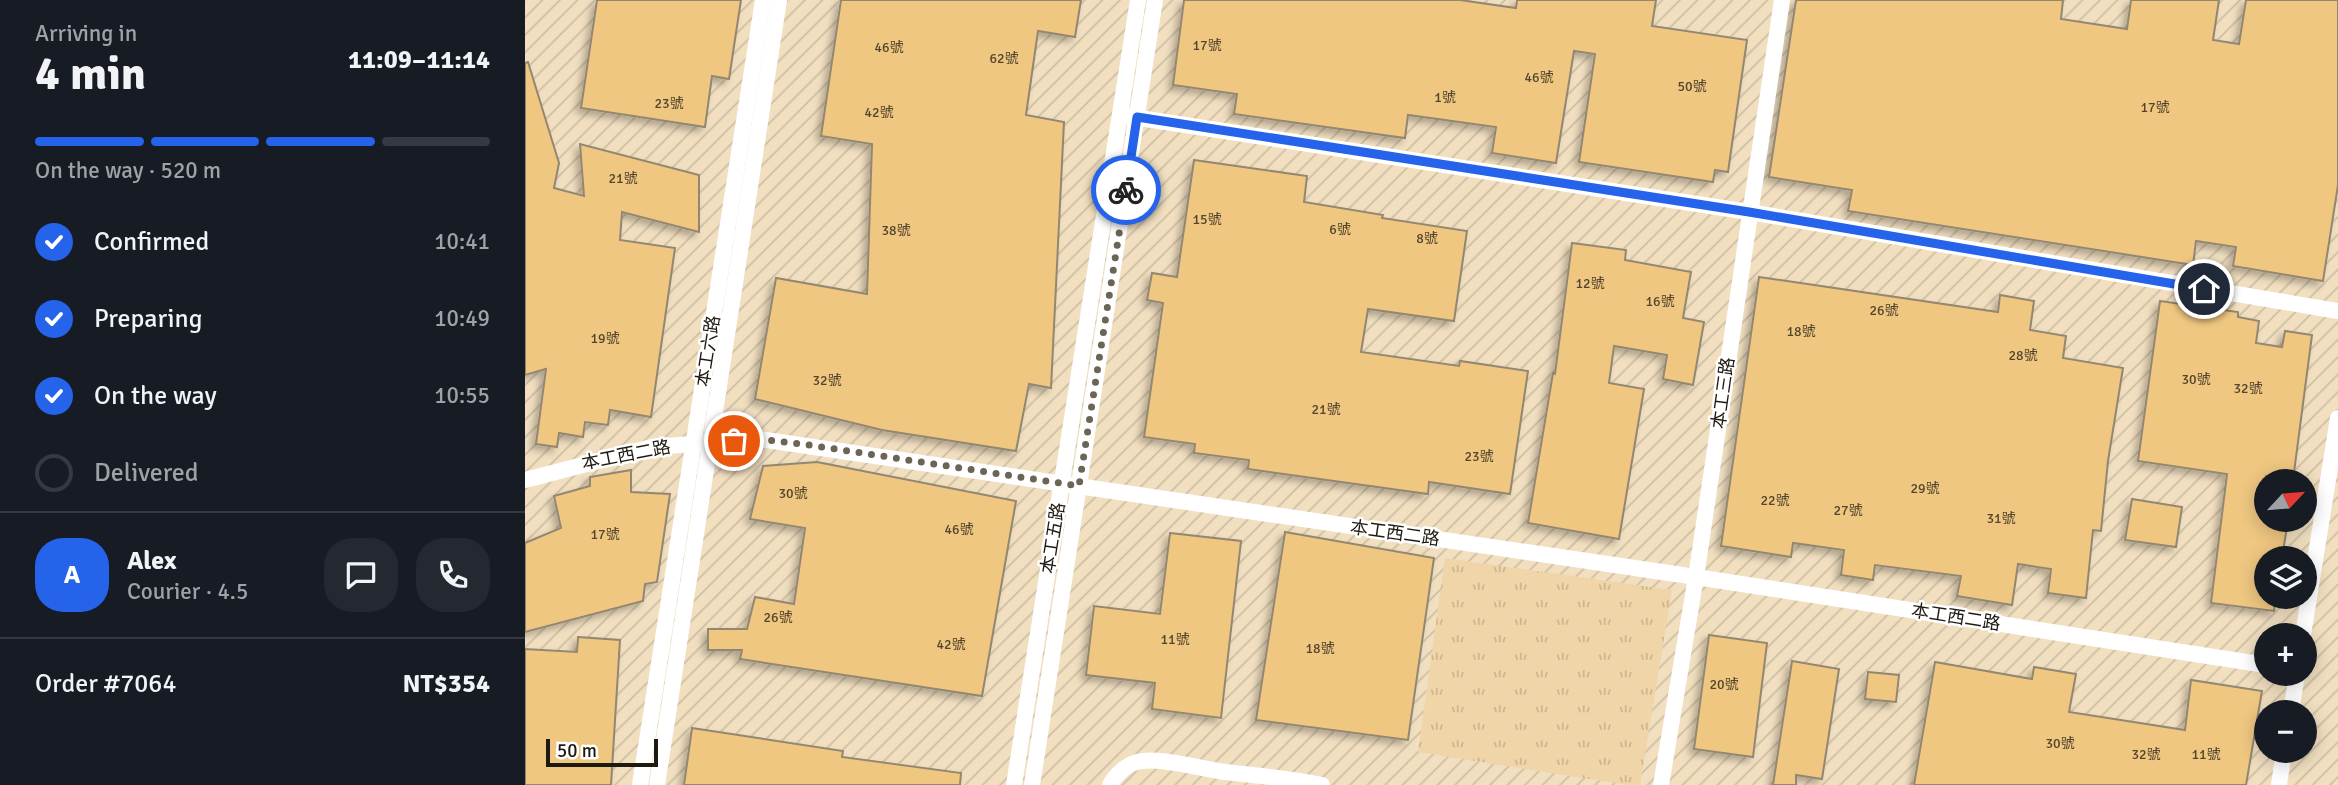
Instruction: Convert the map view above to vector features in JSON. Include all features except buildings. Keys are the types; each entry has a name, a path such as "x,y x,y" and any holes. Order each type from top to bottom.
{"street":[{"name":"本工六路","path":"657,785 763,0"},
{"name":"本工六路","path":"640,785 779,0"},
{"name":"本工五路","path":"1014,785 1138,0"},
{"name":"本工五路","path":"1032,785 1155,0"},
{"name":"本工三路","path":"1661,785 1696,578 1782,0"},
{"path":"1120,115 1749,212 2338,312"},
{"path":"2305,623 2338,418"},
{"name":"本工西二路","path":"525,480 652,447 759,439 2254,663"},
{"path":"1110,785 1114,778 1133,763 1161,761 1224,772 1293,778 1322,785"},
{"path":"2279,785 2282,763"}],"shaded area":[{"path":"525,0 2338,0 2338,785 525,785"}],"green space":[{"path":"1445,558 1672,590 1640,785 1418,752"}],"way so far":[{"path":"734,441 759,439 809,445 1079,486 1126,190"}],"route":[{"path":"1126,190 1137,117 1749,212 2204,289"}]}
